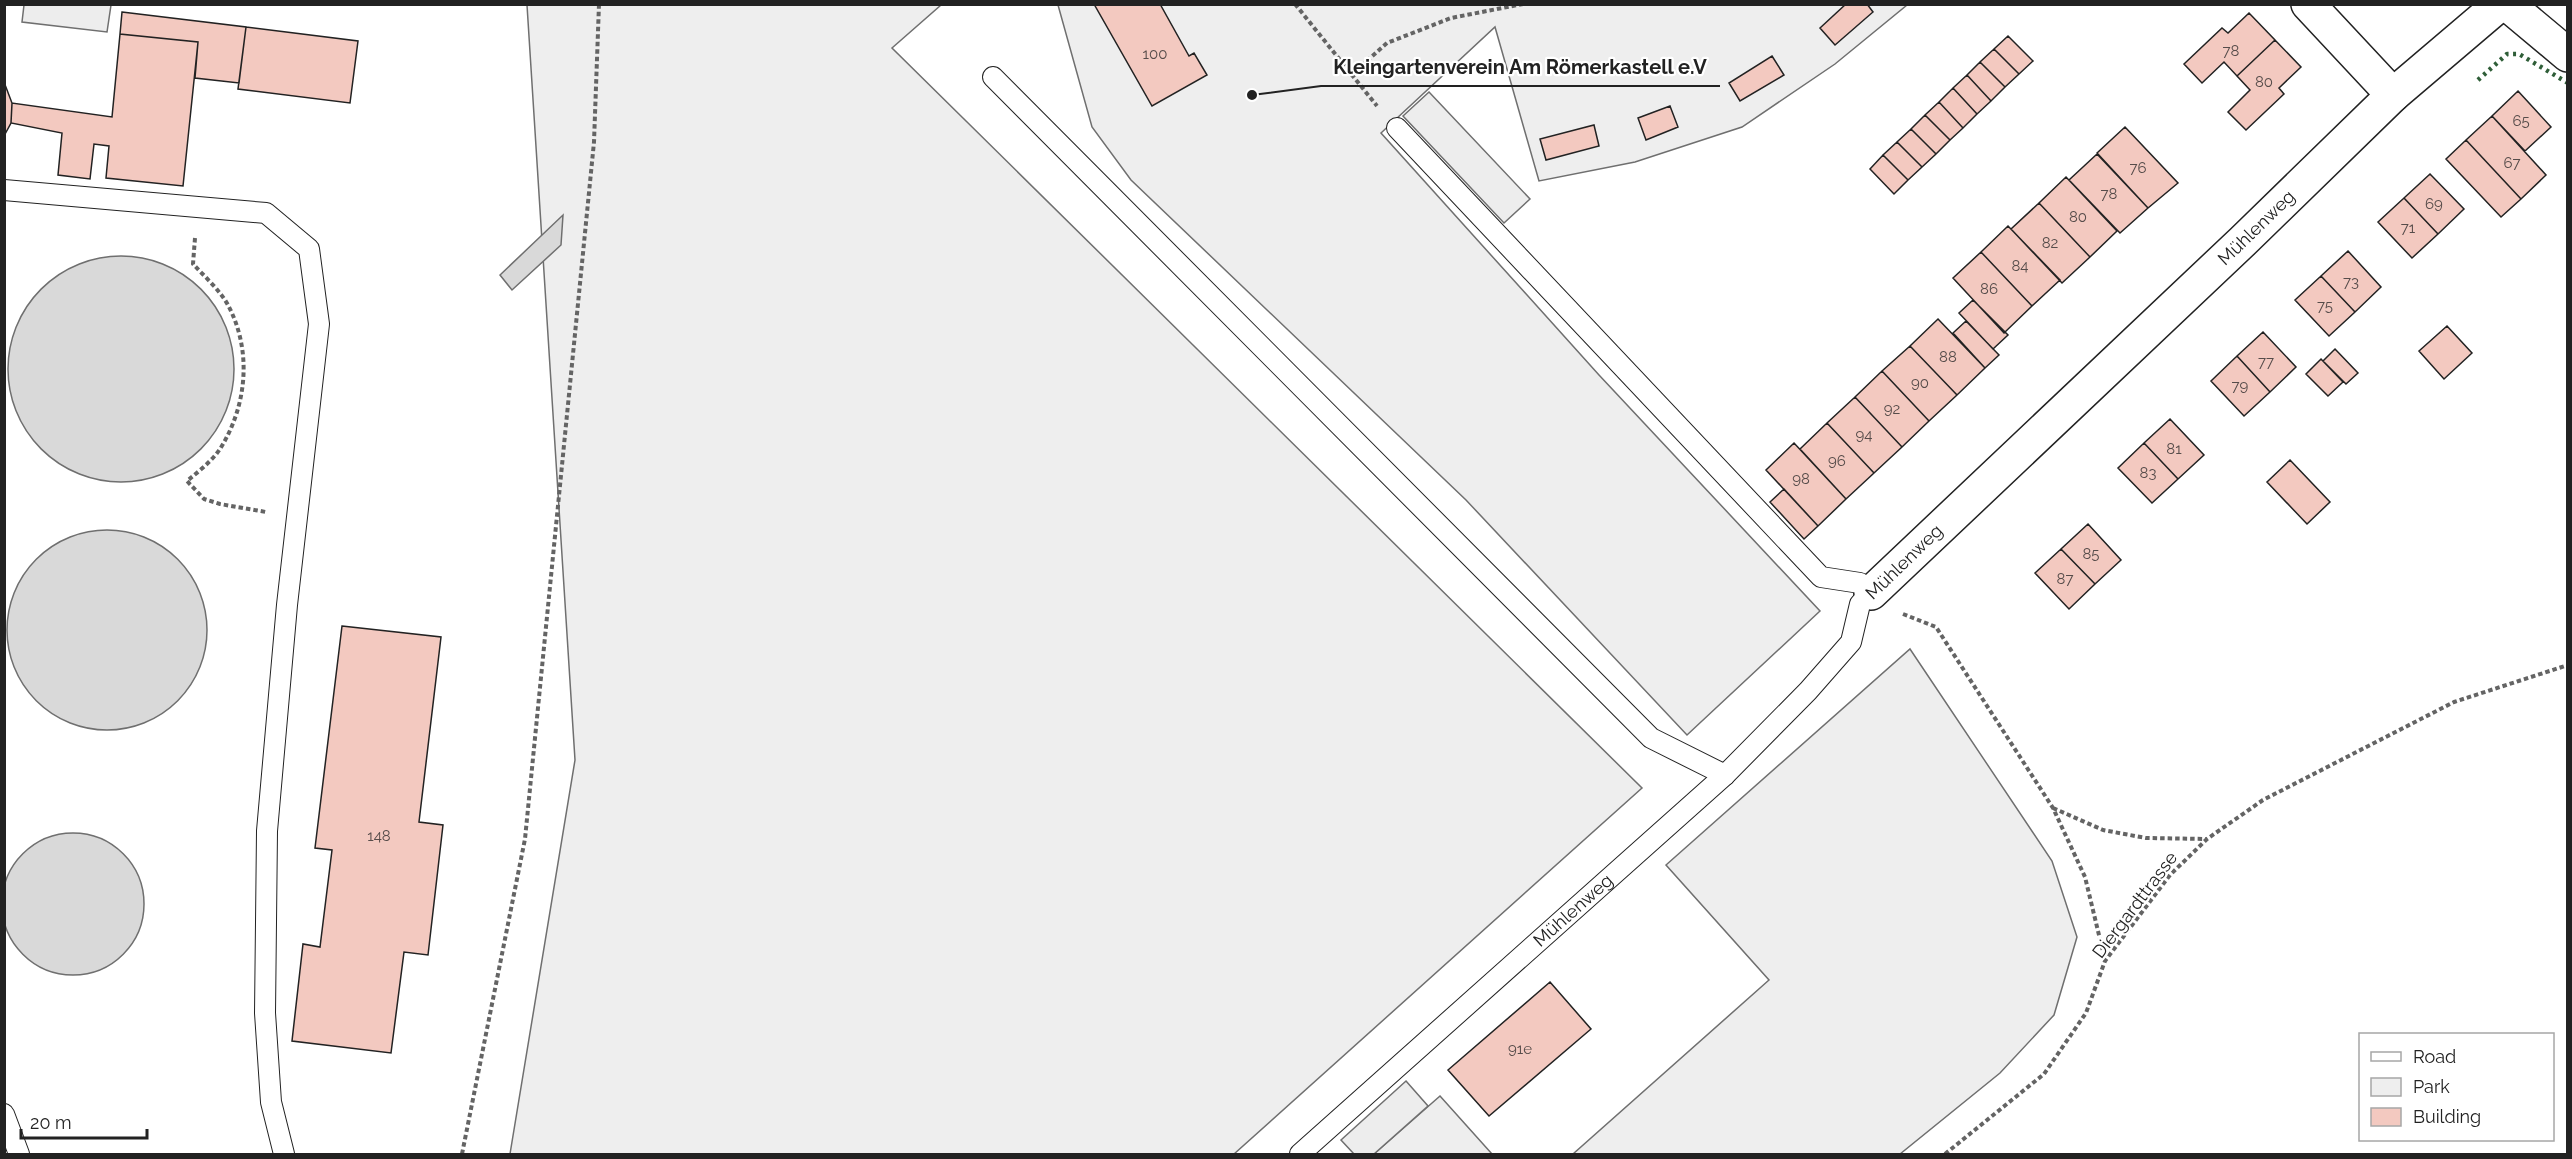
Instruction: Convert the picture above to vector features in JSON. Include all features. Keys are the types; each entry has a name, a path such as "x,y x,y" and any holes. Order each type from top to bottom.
{"street":[{"path":"2308,4 2393,95"},
{"name":"Mühlenweg","path":"1871,593 2235,250 2393,95 2500,4"},
{"path":"2507,4 2568,55"}],"lane":[{"path":"993,77 1651,738 1725,775"},
{"path":"1396,128 1821,577 1860,583 1871,593"},
{"path":"4,190 266,213 309,249 320,324 298,514 267,831 265,1013 271,1102 284,1155"},
{"name":"Mühlenweg","path":"1300,1155 1725,775 1808,691 1851,642 1860,604 1871,593"},
{"path":"4,1114 19,1155"}],"path":[{"path":"462,1155 525,839 594,142 598,4"},
{"path":"1295,4 1350,76 1396,128"},
{"path":"1350,76 1387,43 1451,18 1523,4"},
{"path":"197,207 193,264 229,304 240,332 244,360 243,394 220,450 187,481 204,499 219,504 298,514"},
{"path":"1871,593 1885,607 1936,627 2053,808 2085,877 2105,961"},
{"name":"Diergardttrasse","path":"1945,1155 2044,1074 2086,1013 2105,961 2170,875 2207,839 2263,800 2454,702 2568,665"},
{"path":"2053,808 2103,830 2146,838 2207,839"}],"green space":[{"path":"527,5 941,5 892,48 1642,788 1234,1154 510,1154 575,760"},
{"path":"1058,5 1907,5 1835,64 1742,127 1635,162 1539,181 1495,27 1381,133 1599,375 1820,611 1687,735 1466,500 1131,180 1092,127"},
{"path":"1910,649 2052,861 2077,937 2054,1015 2000,1073 1900,1154 1573,1154 1769,980 1666,865"},
{"path":"1440,1096 1492,1154 1374,1154"}],"shaded area":[{"path":"24,5 111,5 107,32 22,22"},
{"path":"1429,92 1530,199 1504,223 1403,116"},
{"path":"563,215 561,245 512,290 500,275"},
{"path":"110,256 132,256 164,264 174,269 193,281 209,297 226,326 232,347 234,369 232,391 226,412 209,441 193,457 164,474 132,482 110,482 78,474 68,469 49,457 33,441 16,412 8,380 8,358 16,326 21,316 33,297 49,281 78,264"},
{"path":"97,530 117,530 145,537 171,552 185,566 200,592 207,620 207,640 200,668 185,694 171,708 136,726 117,730 97,730 69,723 43,708 29,694 11,659 7,640 7,620 14,592 29,566 43,552 78,534"},
{"path":"73,833 100,838 123,854 139,877 144,904 139,931 123,954 100,970 73,975 46,970 23,954 7,931 2,904 7,877 23,854 46,838"},
{"path":"1406,1081 1428,1106 1374,1154 1354,1154 1341,1140"}],"building":[{"path":"1094,4 1160,4 1189,56 1194,53 1207,75 1152,106"},
{"path":"1846,4 1867,4 1873,12 1835,45 1820,28"},
{"path":"122,12 246,27 239,83 195,78 198,42 120,34"},
{"path":"2249,13 2275,40 2237,76 2224,62 2202,83 2184,64 2222,28 2228,33"},
{"path":"246,27 358,41 350,103 238,89"},
{"path":"120,34 198,42 183,186 106,178 109,146 94,144 90,179 58,175 62,133 11,123 12,103 112,117"},
{"path":"2008,36 2033,61 2019,74 1994,49"},
{"path":"2275,40 2301,67 2279,88 2284,94 2246,130 2228,112 2250,90 2237,76"},
{"path":"1994,49 2019,74 2005,87 1980,62"},
{"path":"1772,56 1784,75 1740,101 1729,83"},
{"path":"1980,62 2005,87 1991,101 1967,75"},
{"path":"1967,75 1991,101 1977,114 1953,88"},
{"path":"4,82 12,103 11,123 4,136"},
{"path":"1953,88 1977,114 1963,128 1939,102"},
{"path":"2518,91 2551,127 2525,151 2492,116"},
{"path":"1939,102 1963,128 1950,140 1925,115"},
{"path":"1670,106 1678,127 1646,140 1638,118"},
{"path":"1925,115 1950,140 1936,154 1911,129"},
{"path":"2492,116 2546,175 2521,199 2466,140"},
{"path":"1594,125 1599,146 1546,160 1540,139"},
{"path":"2125,127 2178,183 2148,208 2097,153"},
{"path":"1911,129 1936,154 1922,167 1897,142"},
{"path":"2466,140 2521,199 2501,217 2446,159"},
{"path":"1897,142 1922,167 1908,180 1883,155"},
{"path":"2097,154 2148,208 2120,233 2069,180"},
{"path":"1883,155 1908,180 1894,194 1870,169"},
{"path":"2430,174 2464,209 2438,234 2404,198"},
{"path":"2066,177 2117,231 2090,257 2039,203"},
{"path":"2404,198 2438,234 2412,258 2378,222"},
{"path":"2039,203 2090,257 2062,283 2011,229"},
{"path":"2008,226 2060,280 2032,306 1981,252"},
{"path":"2348,251 2381,287 2355,312 2321,276"},
{"path":"1981,252 2032,306 2004,333 1953,278"},
{"path":"2321,276 2355,312 2329,336 2295,300"},
{"path":"1973,300 2008,335 1993,349 1959,313"},
{"path":"1938,319 1985,368 1957,395 1910,346"},
{"path":"1966,321 1999,355 1985,368 1953,333"},
{"path":"2447,326 2472,353 2444,379 2419,351"},
{"path":"2263,332 2296,367 2270,392 2237,356"},
{"path":"1910,346 1957,395 1929,421 1882,371"},
{"path":"2335,349 2358,373 2346,384 2323,361"},
{"path":"2237,356 2270,392 2244,416 2211,381"},
{"path":"2321,359 2343,382 2328,396 2306,374"},
{"path":"1882,371 1929,421 1902,447 1855,397"},
{"path":"1855,397 1902,447 1874,473 1827,423"},
{"path":"2170,419 2204,455 2178,479 2144,443"},
{"path":"1827,423 1874,473 1846,499 1800,449"},
{"path":"1794,443 1846,499 1818,526 1766,470"},
{"path":"2144,443 2178,479 2152,503 2118,468"},
{"path":"2290,460 2330,502 2307,524 2267,482"},
{"path":"1784,489 1818,526 1804,539 1770,502"},
{"path":"2088,524 2121,560 2095,584 2061,549"},
{"path":"2061,549 2095,584 2069,609 2035,573"},
{"path":"342,626 441,637 419,822 443,825 428,955 404,952 391,1053 292,1041 303,944 320,947 332,850 315,848"},
{"path":"1550,982 1591,1029 1489,1116 1448,1070"}],"hedge":[{"path":"2478,80 2507,54 2519,54 2568,83"}],"place":[{"name":"Kleingartenverein Am Römerkastell e.V","path":"1252,95"}]}
